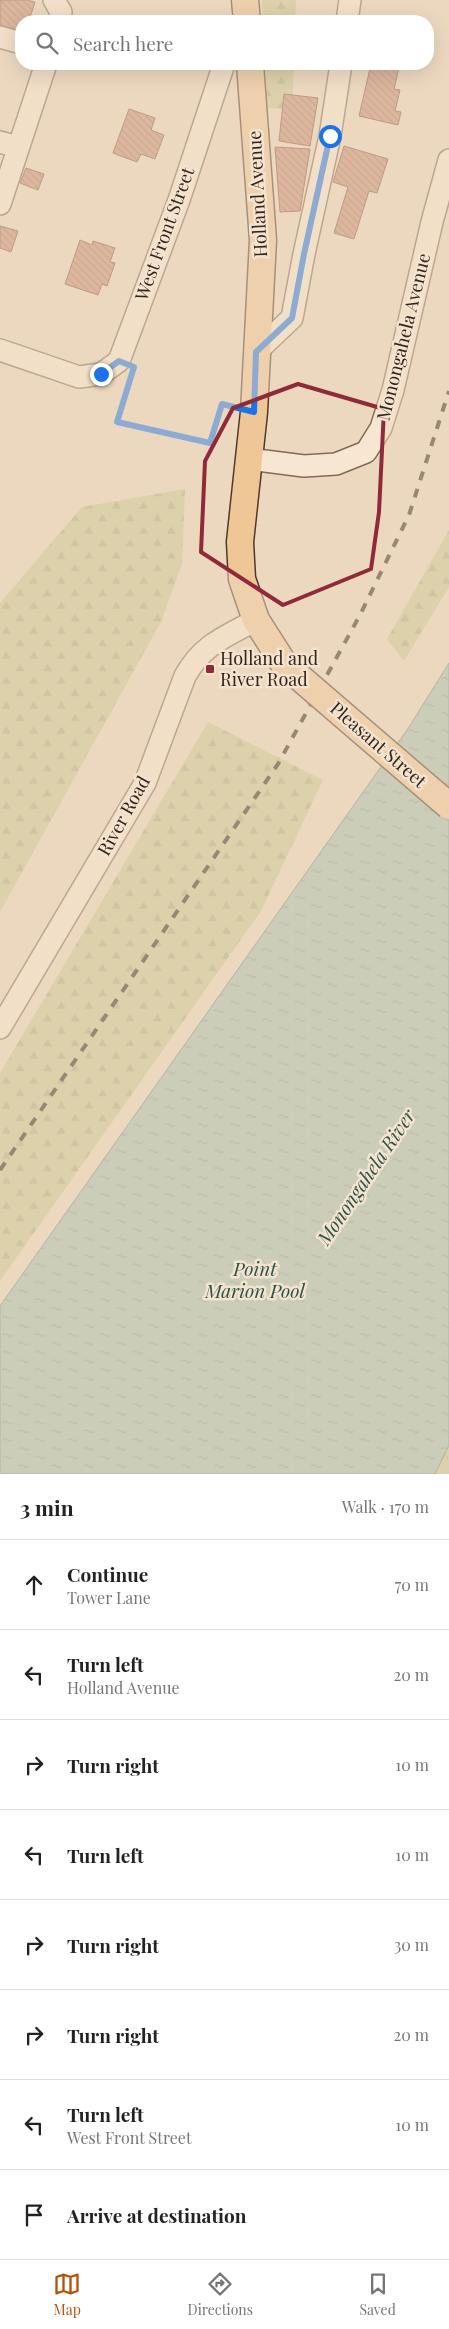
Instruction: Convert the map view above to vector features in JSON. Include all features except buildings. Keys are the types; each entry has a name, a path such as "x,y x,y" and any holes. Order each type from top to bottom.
{"main road":[{"name":"Holland Avenue","path":"250,70 263,240 254,412 240,542 242,579 256,620"},
{"name":"Pleasant Street","path":"256,620 284,664 449,806"}],"street":[{"path":"54,0 61,12 61,15"},
{"path":"348,15 350,0"},
{"path":"0,37 15,41"},
{"path":"0,204 9,145 43,70"},
{"name":"West Front Street","path":"119,361 179,200 222,70"},
{"path":"256,352 292,318 330,136 340,70"},
{"name":"Monongahela Avenue","path":"249,459 304,466 336,464 366,452 382,428 449,160"},
{"path":"0,350 79,378 101,374 119,361"},
{"name":"River Road","path":"0,1028 145,783 185,676 193,661 205,648 256,620"}],"path":[{"path":"119,361 134,367 117,422 210,443 222,404 254,412"}],"highlighted area":[{"path":"298,384 384,409 379,512 371,569 283,605 201,552 205,461 233,408"}],"green space":[{"path":"262,0 296,0 295,15 263,15"},
{"path":"265,70 294,70 292,109 268,108"},
{"path":"185,489 182,564 161,622 0,912 0,603 82,507"},
{"path":"449,530 449,587 404,661 387,639"},
{"path":"208,722 323,780 261,911 0,1281 0,1073"},
{"path":"449,1445 449,1474 435,1474"}],"water":[{"name":"Point Marion Pool","path":"449,663 449,1445 435,1474 0,1474 0,1306 409,727"}],"railway":[{"path":"0,1170 278,764 360,615 409,515 449,391"}],"place":[{"name":"Holland and River Road","path":"210,669"}],"route":[{"path":"101,374 119,361 134,367 117,422 210,443 222,404 254,412 256,352 292,318 330,136"}],"water label":[{"name":"Monongahela River","path":"366,1177"}]}
